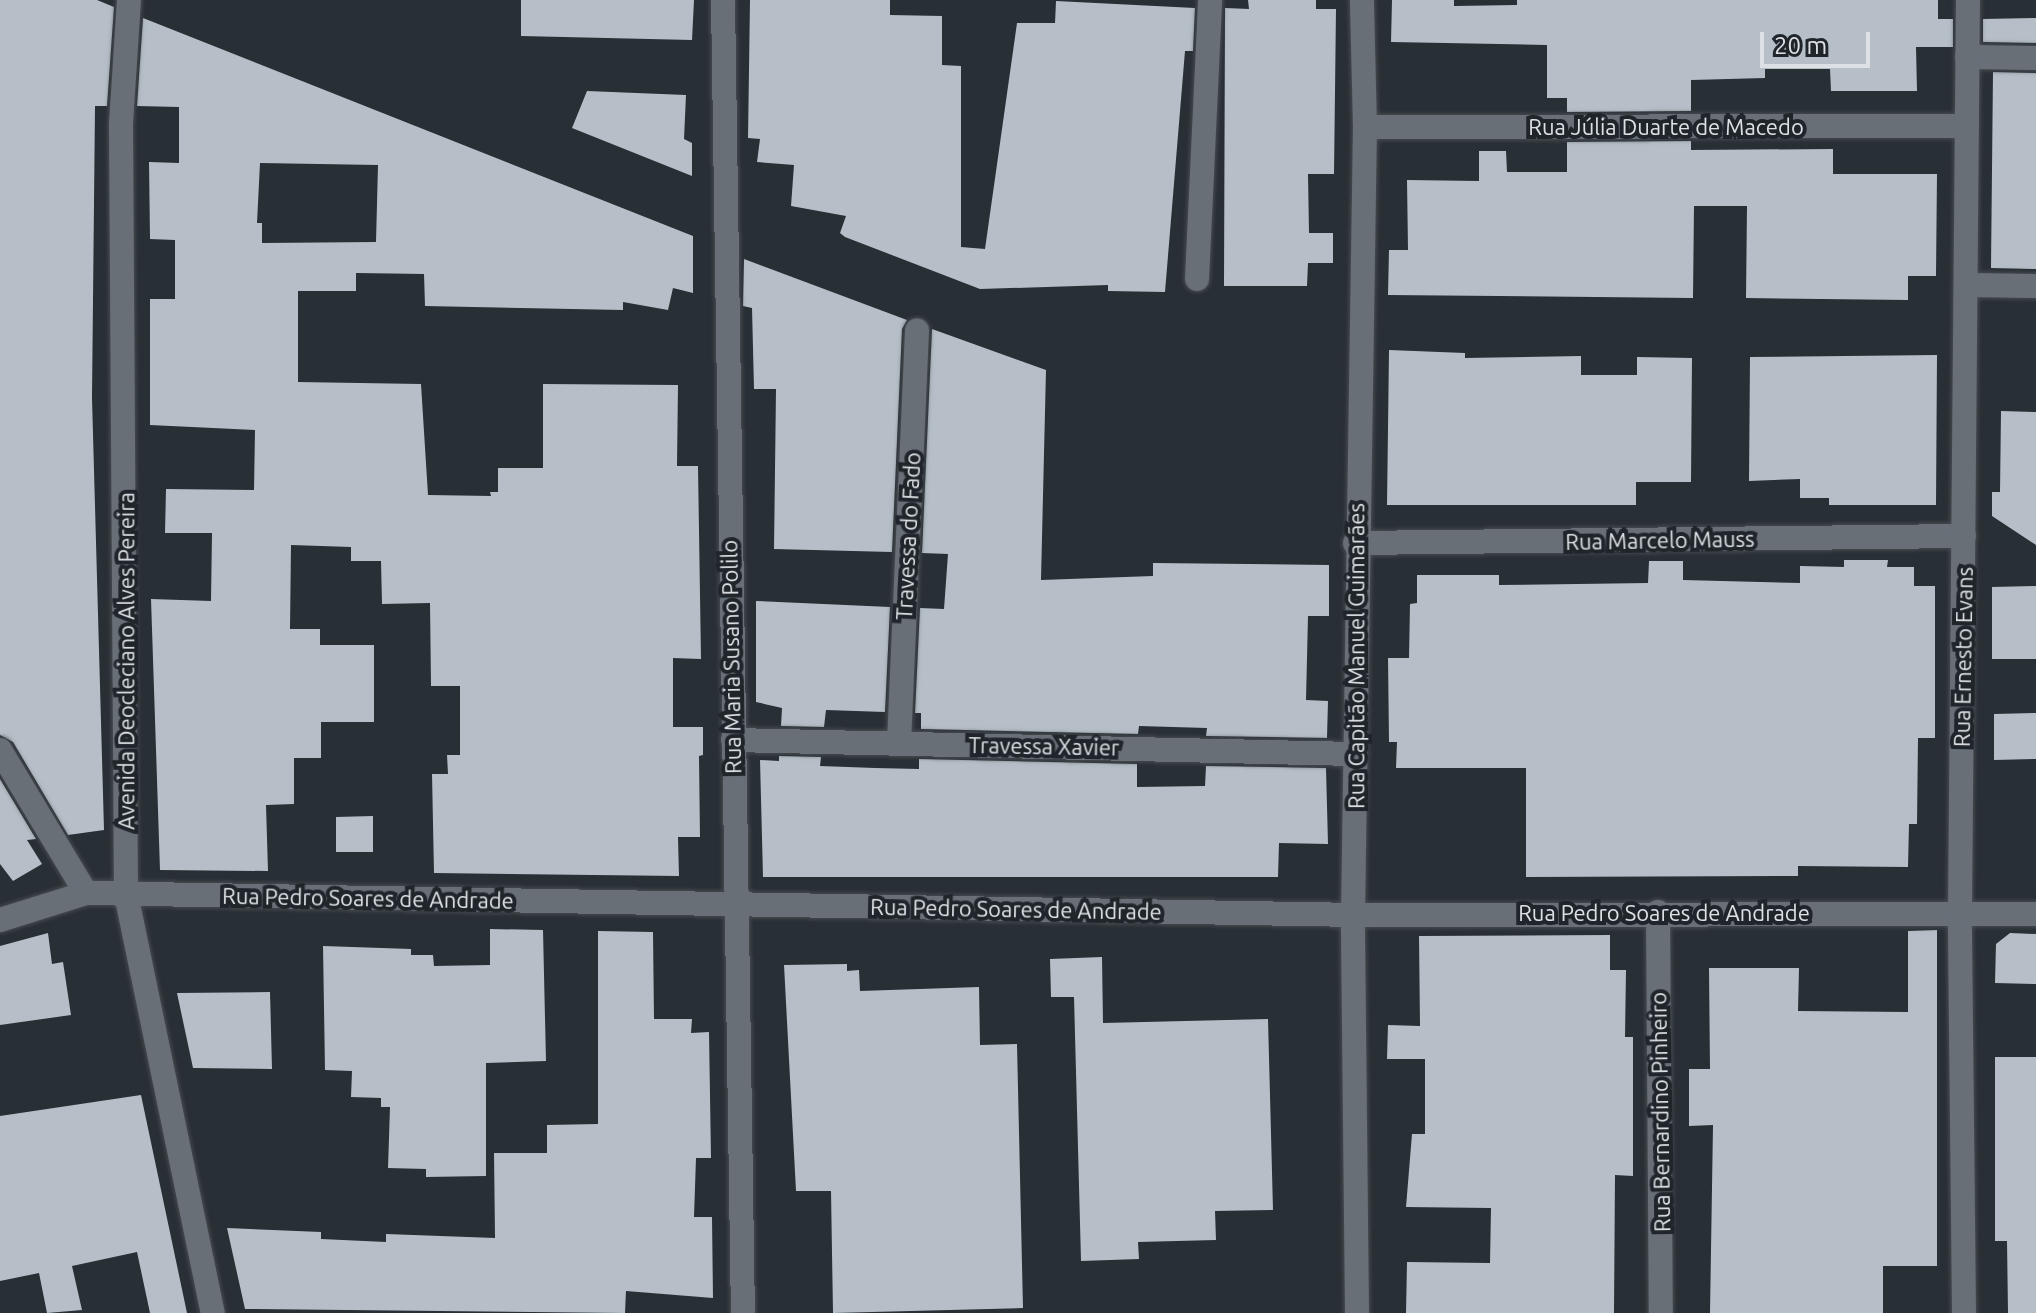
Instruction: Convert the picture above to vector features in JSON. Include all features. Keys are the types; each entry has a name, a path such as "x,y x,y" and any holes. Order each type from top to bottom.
{"street":[{"name":"Avenida Deocleciano Alves Pereira","path":"129,0 121,125 126,894 213,1313"},
{"name":"Rua Maria Susano Polilo","path":"723,0 743,1313"},
{"path":"1197,279 1210,0"},
{"name":"Rua Capitão Manuel Guimarães","path":"1357,1313 1353,915 1355,543 1365,127 1362,0"},
{"name":"Rua Ernesto Evans","path":"1964,1313 1960,913 1968,0"},
{"path":"1967,57 2036,58"},
{"name":"Rua Júlia Duarte de Macedo","path":"1365,127 1967,126"},
{"path":"1967,285 2036,286"},
{"name":"Travessa do Fado","path":"899,743 917,330"},
{"name":"Rua Marcelo Mauss","path":"1355,543 1964,536"},
{"name":"Travessa Xavier","path":"733,740 1356,754"},
{"path":"0,750 86,893"},
{"name":"Rua Pedro Soares de Andrade","path":"0,920 86,893 1353,915 1658,912 2036,914"},
{"name":"Rua Bernardino Pinheiro","path":"1658,912 1661,1313"}],"building":[{"path":"0,0 97,0 114,7 107,106 95,106 92,398 104,830 68,835 13,742 0,735"},
{"path":"521,0 694,0 692,40 521,36"},
{"path":"750,0 890,0 890,15 942,16 942,65 961,66 961,247 985,249 1017,23 1055,23 1056,1 1195,8 1193,51 1185,51 1165,292 1108,291 1108,285 980,289 845,237 840,233 846,216 791,206 794,165 757,162 760,139 748,138"},
{"path":"1248,0 1316,0 1316,9 1336,9 1334,174 1308,174 1309,233 1333,233 1333,263 1308,263 1307,286 1224,286 1225,8 1249,9"},
{"path":"1392,0 1454,0 1454,6 1517,5 1517,0 1938,0 1938,19 1953,19 1953,47 1916,47 1917,91 1831,91 1830,69 1765,69 1765,78 1691,80 1691,111 1567,112 1567,98 1547,98 1547,45 1391,42"},
{"path":"143,18 693,236 693,293 673,288 668,310 623,302 623,310 425,306 424,274 356,273 356,291 298,291 298,382 421,384 428,495 491,496 490,492 498,492 498,468 543,468 543,384 678,385 677,466 698,466 701,659 673,658 673,727 703,727 703,755 699,756 700,837 678,837 679,876 434,873 432,774 448,774 447,755 460,755 460,686 431,686 430,603 382,604 381,561 351,561 351,547 291,545 290,629 320,629 320,645 374,645 374,722 321,722 321,758 294,758 294,804 266,805 268,871 160,870 151,599 211,601 212,533 165,533 166,489 254,490 255,430 150,425 150,299 175,299 175,240 150,239 149,162 179,163 179,107 137,106","holes":["260,163 378,165 376,242 262,243 262,223 257,223"]},
{"path":"2036,18 2036,43 1983,42 1983,19"},
{"path":"1993,72 2036,73 2036,269 1991,268"},
{"path":"587,91 686,95 684,139 692,143 692,176 572,128"},
{"path":"1691,141 1691,150 1833,149 1833,174 1937,174 1936,276 1908,276 1908,300 1746,298 1747,206 1694,206 1693,298 1388,295 1389,250 1408,250 1407,180 1479,181 1479,151 1506,151 1507,172 1567,172 1567,142"},
{"path":"744,259 907,320 902,329 892,552 774,549 776,389 754,389 752,308 743,306"},
{"path":"932,329 1046,370 1041,580 1153,576 1153,563 1329,565 1329,616 1308,616 1306,700 1328,701 1327,738 1206,736 1207,728 1139,726 1138,734 921,729 921,713 915,713 920,608 944,609 948,554 922,553"},
{"path":"1389,350 1465,353 1465,358 1581,356 1581,375 1637,375 1637,357 1692,358 1691,482 1636,482 1636,505 1387,505"},
{"path":"1937,355 1936,505 1829,505 1829,498 1800,498 1800,479 1749,481 1750,357"},
{"path":"2001,411 2036,412 2036,545 1992,516 1992,492 2000,492"},
{"path":"1844,560 1888,560 1887,567 1914,567 1914,586 1935,586 1935,738 1918,738 1917,824 1909,824 1908,867 1798,866 1798,876 1526,877 1526,768 1396,768 1397,742 1389,742 1388,658 1409,658 1410,604 1417,603 1417,575 1499,575 1499,585 1648,583 1649,561 1683,561 1683,580 1800,583 1800,566 1844,567"},
{"path":"2036,586 2036,659 1992,659 1992,587"},
{"path":"756,601 890,607 885,712 826,710 824,727 781,726 782,708 756,702"},
{"path":"2036,713 2036,759 1994,760 1994,714"},
{"path":"779,756 821,757 820,766 919,769 919,759 1137,764 1137,787 1205,786 1206,766 1326,768 1328,844 1279,843 1278,877 763,877 760,760 779,761"},
{"path":"0,779 36,839 27,840 42,864 13,881 0,864"},
{"path":"373,816 373,852 336,852 336,817"},
{"path":"490,929 543,930 546,1061 486,1063 486,1176 426,1177 426,1169 388,1168 390,1107 381,1107 381,1098 351,1097 352,1071 325,1070 323,946 411,949 411,955 433,955 434,966 490,965"},
{"path":"1937,930 1937,1266 1883,1266 1883,1313 1710,1313 1713,1125 1689,1126 1689,1069 1710,1069 1709,968 1799,968 1798,1011 1908,1012 1908,931"},
{"path":"598,931 653,932 654,1019 692,1019 691,1033 709,1032 711,1158 696,1158 694,1217 712,1217 713,1298 626,1291 625,1313 245,1309 227,1228 321,1232 321,1239 386,1242 386,1234 495,1238 494,1153 547,1153 547,1125 598,1124"},
{"path":"48,933 52,964 63,962 71,1015 0,1025 0,946"},
{"path":"2010,933 2036,934 2036,984 1995,983 1996,944"},
{"path":"1610,935 1610,970 1626,970 1625,1037 1633,1037 1633,1176 1615,1175 1614,1313 1406,1313 1407,1262 1490,1263 1491,1208 1406,1207 1412,1134 1425,1134 1425,1059 1387,1059 1388,1025 1420,1026 1419,936"},
{"path":"1102,957 1103,1023 1268,1019 1273,1210 1215,1211 1216,1240 1138,1242 1139,1259 1081,1261 1074,997 1051,997 1050,959"},
{"path":"847,964 847,971 859,970 860,991 979,987 980,1045 1017,1044 1023,1308 833,1313 831,1191 796,1191 784,965"},
{"path":"270,992 272,1069 193,1068 177,993"},
{"path":"1995,1057 2036,1057 2036,1313 2008,1313 2007,1241 1995,1241"},
{"path":"141,1095 187,1313 150,1313 137,1252 72,1266 82,1310 47,1313 39,1273 0,1281 0,1116"}]}
